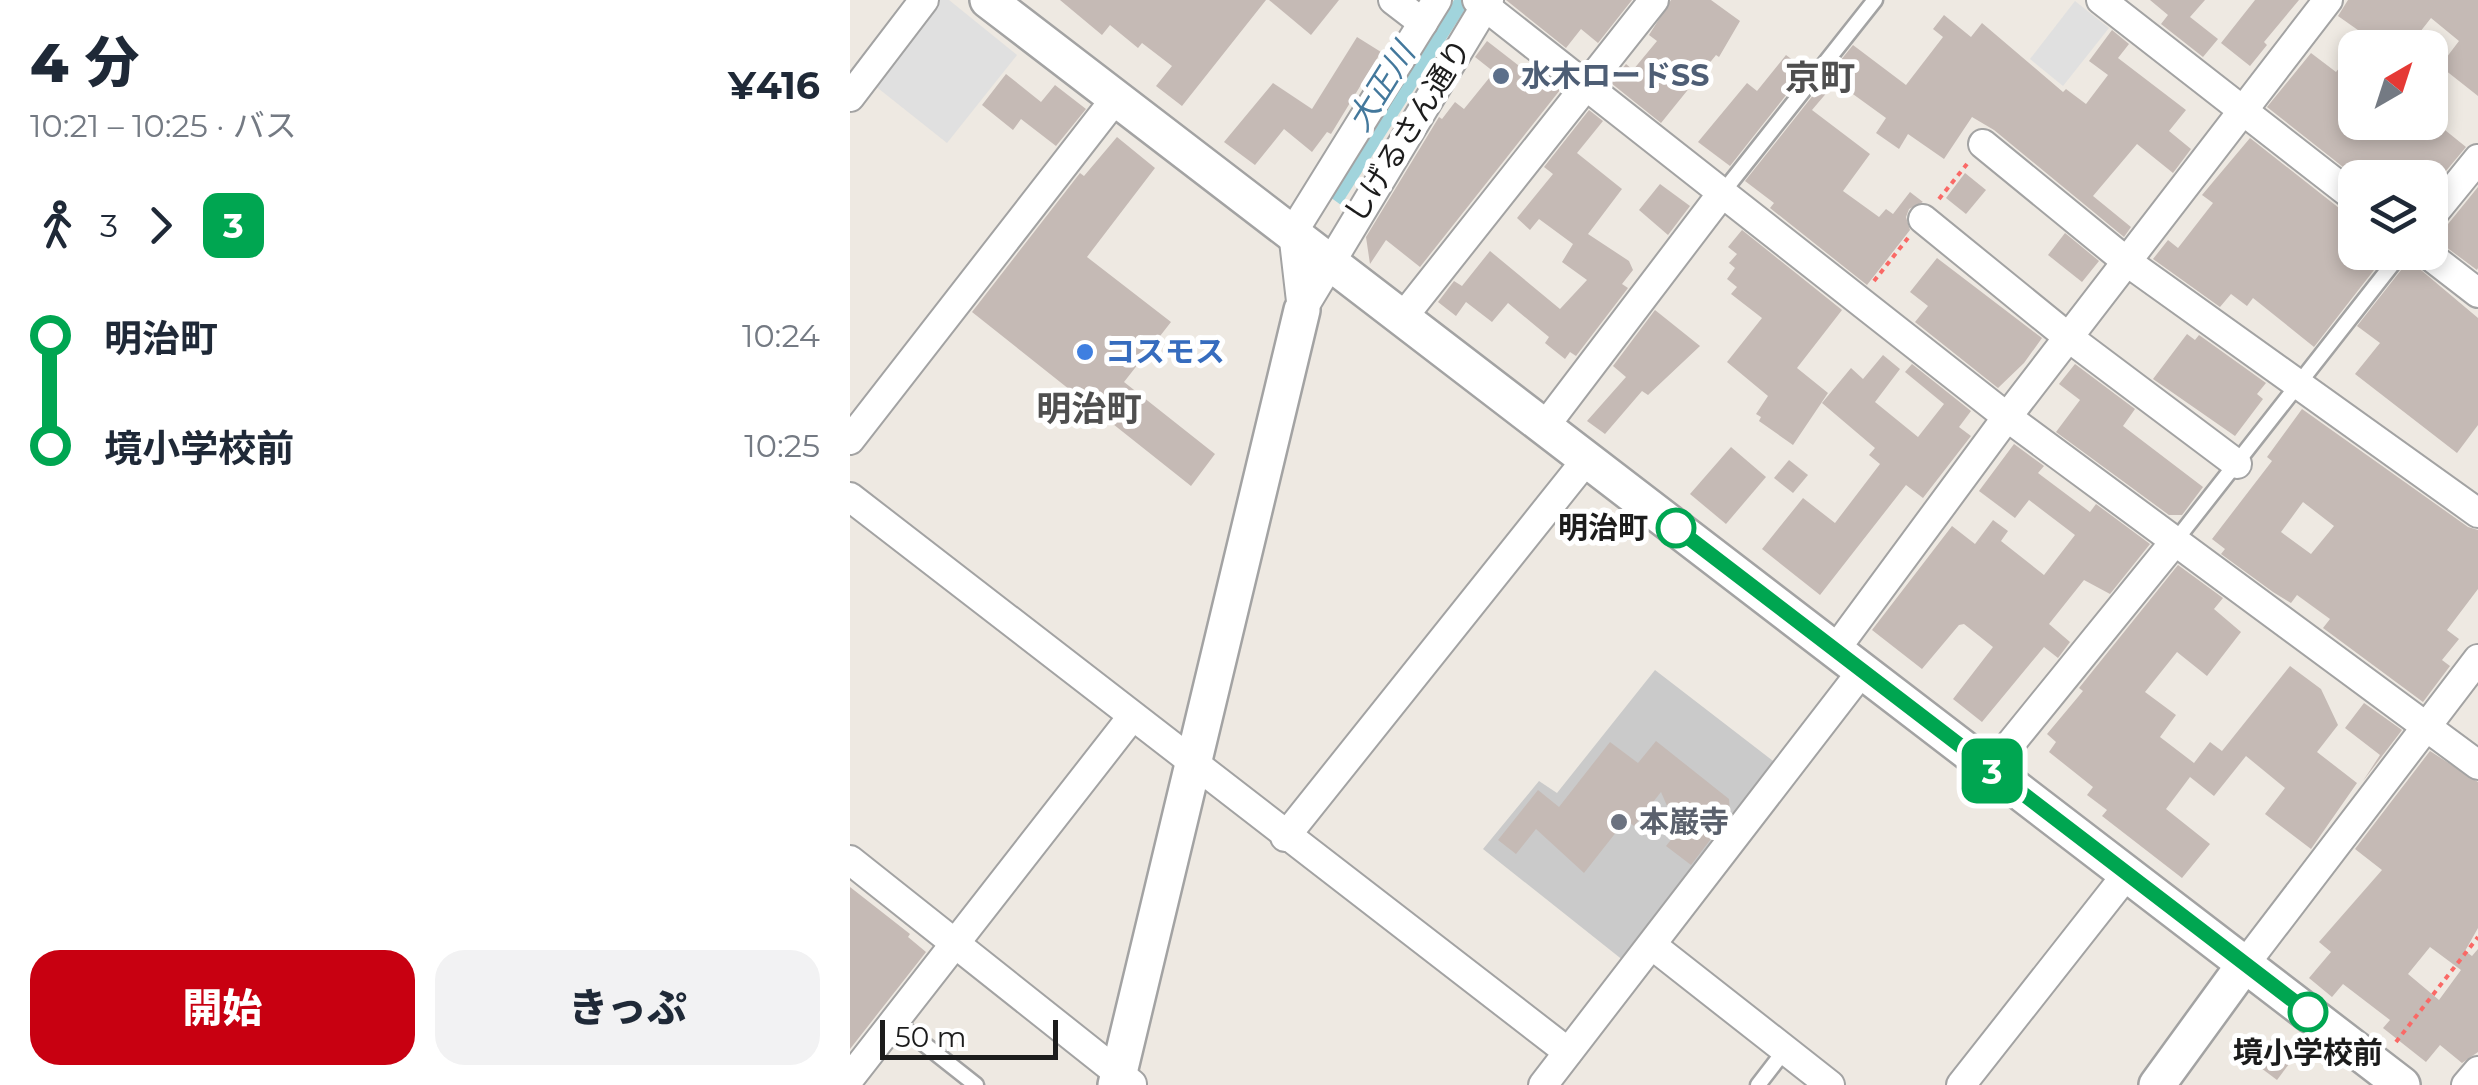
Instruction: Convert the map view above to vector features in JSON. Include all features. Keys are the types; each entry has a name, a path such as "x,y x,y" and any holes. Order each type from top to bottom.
{"street":[{"path":"850,97 924,0"},
{"path":"850,860 1123,1081 1192,764 1302,310 1292,232 1430,12 1393,0"},
{"path":"1403,317 1654,0"},
{"path":"2100,0 2338,185"},
{"path":"1484,2 2007,417 2478,765"},
{"name":"しげるさん通り","path":"1302,310 1484,2"},
{"path":"1543,1085 1654,946 1848,661 2007,417 2321,2"},
{"path":"1008,6 1116,98 2402,1085"},
{"path":"850,440 1116,98"},
{"path":"1983,144 2126,261 2478,513"},
{"path":"2448,196 2478,160"},
{"path":"1546,426 1723,192"},
{"path":"1923,220 2068,337 2237,464"},
{"path":"2448,270 2478,294"},
{"path":"1286,836 1587,458"},
{"path":"850,498 1568,1052"},
{"path":"1990,769 2176,540"},
{"path":"2157,1085 2478,659"},
{"path":"850,1078 1132,718"},
{"path":"1961,1085 2127,874"},
{"path":"1654,946 1830,1085"},
{"path":"2466,1085 2478,1070"}],"lane":[{"path":"1723,192 1875,0"},
{"path":"2176,540 2388,270"},
{"path":"894,1021 976,1085"},
{"path":"1758,1085 1785,1050"}],"path":[{"path":"2390,1050 2478,938"}],"shaded area":[{"path":"932,0 949,0 1017,55 947,143 869,81"},
{"path":"2075,1 2109,28 2063,86 2030,59"},
{"name":"本巌寺","path":"1655,670 1777,764 1624,961 1483,849 1539,781 1557,793"}],"water":[{"path":"1454,0 1471,0 1341,205 1330,197"}],"building":[{"path":"1060,0 1266,0 1182,106 1156,86 1172,66 1142,43 1138,48 1110,25 1102,35"},
{"path":"1269,0 1339,0 1311,35"},
{"path":"1506,0 1632,0 1598,43 1581,29 1566,48"},
{"path":"1671,0 1711,0 1740,21 1719,57 1716,55 1661,123 1611,83 1626,64 1633,70 1657,41 1649,35"},
{"path":"2150,0 2205,0 2190,17 2218,39 2203,57 2161,24 2168,15"},
{"path":"2255,0 2299,0 2264,42 2267,45 2250,66 2221,43"},
{"path":"2348,0 2478,0 2478,96 2448,72 2448,55 2459,41 2431,18 2422,30 2358,30 2338,16"},
{"path":"1944,15 1971,37 1982,23 2063,92 2066,89 2086,104 2108,75 2089,61 2112,30 2129,44 2118,58 2186,110 2169,131 2191,149 2173,173 2137,144 2093,196 2131,227 2124,237 1994,130 1972,117 1944,159 1908,134 1899,149 1876,133 1886,118 1828,76 1853,45 1906,85 1943,37 1933,29"},
{"path":"1357,37 1381,52 1331,134 1327,132 1312,152 1284,129 1255,165 1224,142 1273,83 1312,109"},
{"path":"1487,41 1536,79 1540,74 1560,90 1420,267 1386,240 1370,264 1366,237 1439,117 1442,119 1455,102 1464,109 1494,72 1475,57"},
{"path":"2311,53 2336,72 2338,69 2338,140 2448,140 2448,132 2466,147 2448,168 2448,160 2338,160 2338,163 2267,107"},
{"path":"1786,55 1806,70 1730,166 1698,142 1747,83 1757,91"},
{"path":"1006,74 1041,102 1055,85 1086,109 1056,146 1021,119 1013,130 982,105"},
{"path":"1822,84 1829,90 1812,110 1870,154 1843,191 1879,217 1886,209 1893,214 1910,192 1923,202 1909,209 1906,217 1910,230 1867,285 1770,208 1774,203 1745,181"},
{"path":"1589,110 1603,121 1577,153 1622,189 1588,234 1629,261 1633,270 1622,284 1628,288 1576,356 1570,352 1565,359 1545,343 1549,337 1508,303 1492,322 1466,302 1456,316 1438,302 1454,281 1462,286 1490,251 1560,309 1587,280 1562,262 1573,244 1539,219 1530,230 1517,218 1553,174 1544,167"},
{"name":"コスモス","path":"1117,137 1155,168 1087,257 1171,322 1124,382 1215,454 1191,486 972,312 1080,173 1084,176"},
{"path":"2250,138 2338,207 2338,270 2374,270 2314,347 2253,298 2247,306 2231,294 2220,307 2153,259 2168,240 2178,248 2213,203 2202,195"},
{"path":"1965,173 1986,190 1966,214 1946,198"},
{"path":"1660,184 1690,206 1668,235 1639,210"},
{"path":"2478,187 2477,270 2448,248 2448,224"},
{"path":"1742,230 1842,310 1797,368 1828,393 1793,445 1759,421 1761,417 1756,414 1768,396 1727,362 1762,318 1731,294 1737,287 1727,279 1735,268 1729,263 1737,254 1728,247"},
{"path":"2065,233 2099,261 2082,282 2048,255"},
{"path":"1937,258 2042,338 2024,363 1998,388 1915,322 1928,306 1910,292"},
{"path":"2401,270 2421,270 2478,318 2478,425 2457,453 2355,374 2380,343 2357,326"},
{"path":"1655,310 1700,346 1648,395 1642,391 1605,434 1587,421 1626,377 1613,366"},
{"path":"2187,334 2195,340 2199,335 2266,383 2257,394 2263,399 2235,436 2153,379"},
{"path":"1883,355 1900,369 1875,402 1918,437 1944,404 1905,372 1912,364 1971,411 1959,427 1971,436 1923,498 1906,485 1820,595 1762,549 1803,498 1835,523 1880,464 1869,455 1875,448 1822,403 1851,368 1863,379"},
{"path":"2075,364 2135,409 2123,426 2203,487 2182,515 2169,515 2056,432 2080,400 2059,384"},
{"path":"2302,409 2468,527 2478,530 2478,589 2447,630 2459,639 2442,660 2450,666 2423,702 2323,628 2330,619 2297,595 2291,603 2221,554 2225,549 2212,539 2272,461 2267,457","holes":["2303,502 2334,526 2311,554 2281,532"]},
{"path":"2014,444 2044,466 2038,473 2090,512 2096,504 2150,544 2110,594 2084,580 2049,624 2070,642 2058,658 2044,647 1982,722 1953,699 1993,647 1964,624 1959,625 1922,669 1872,630 1952,526 1975,544 1993,520 2008,531 2001,541 2044,575 2075,535 2029,500 2015,518 1979,491"},
{"path":"1731,447 1766,477 1726,524 1690,494"},
{"path":"1789,460 1808,475 1793,493 1774,478"},
{"path":"2178,565 2223,598 2214,609 2241,632 2207,676 2177,652 2145,692 2176,715 2160,737 2194,763 2210,742 2222,751 2290,666 2321,689 2338,725 2317,752 2357,783 2311,849 2265,814 2285,788 2246,756 2214,796 2190,777 2166,809 2210,844 2182,878 2102,816 2107,810 2087,795 2093,787 2049,752 2056,742 2047,734"},
{"path":"2364,703 2402,730 2363,781 2380,755 2345,728"},
{"path":"1656,741 1729,799 1730,814 1691,865 1666,846 1678,831 1661,792 1634,826 1628,821 1621,826 1584,873 1536,829 1516,854 1498,840 1538,790 1559,807 1610,742 1638,763"},
{"path":"2430,751 2478,782 2478,928 2465,951 2472,956 2478,949 2478,1052 2462,1063 2440,1045 2426,1062 2383,1028 2390,1020 2343,984 2332,997 2309,978 2331,952 2319,942 2382,870 2355,849","holes":["2430,947 2461,970 2439,1000 2408,974"]},
{"path":"850,887 910,934 908,937 926,952 850,1049"},
{"path":"2275,1034 2298,1052 2277,1080 2253,1062"}],"bus line":[{"name":"3","path":"1676,528 2308,1012"}],"place":[{"name":"水木ロードSS","path":"1501,76"},
{"name":"コスモス","path":"1085,352"},
{"name":"明治町","path":"1676,528"},
{"name":"本巌寺","path":"1619,822"},
{"name":"境小学校前","path":"2308,1012"}],"district":[{"name":"京町","path":"1820,78"},
{"name":"明治町","path":"1089,409"}],"water label":[{"name":"大正川","path":"1381,87"}]}
